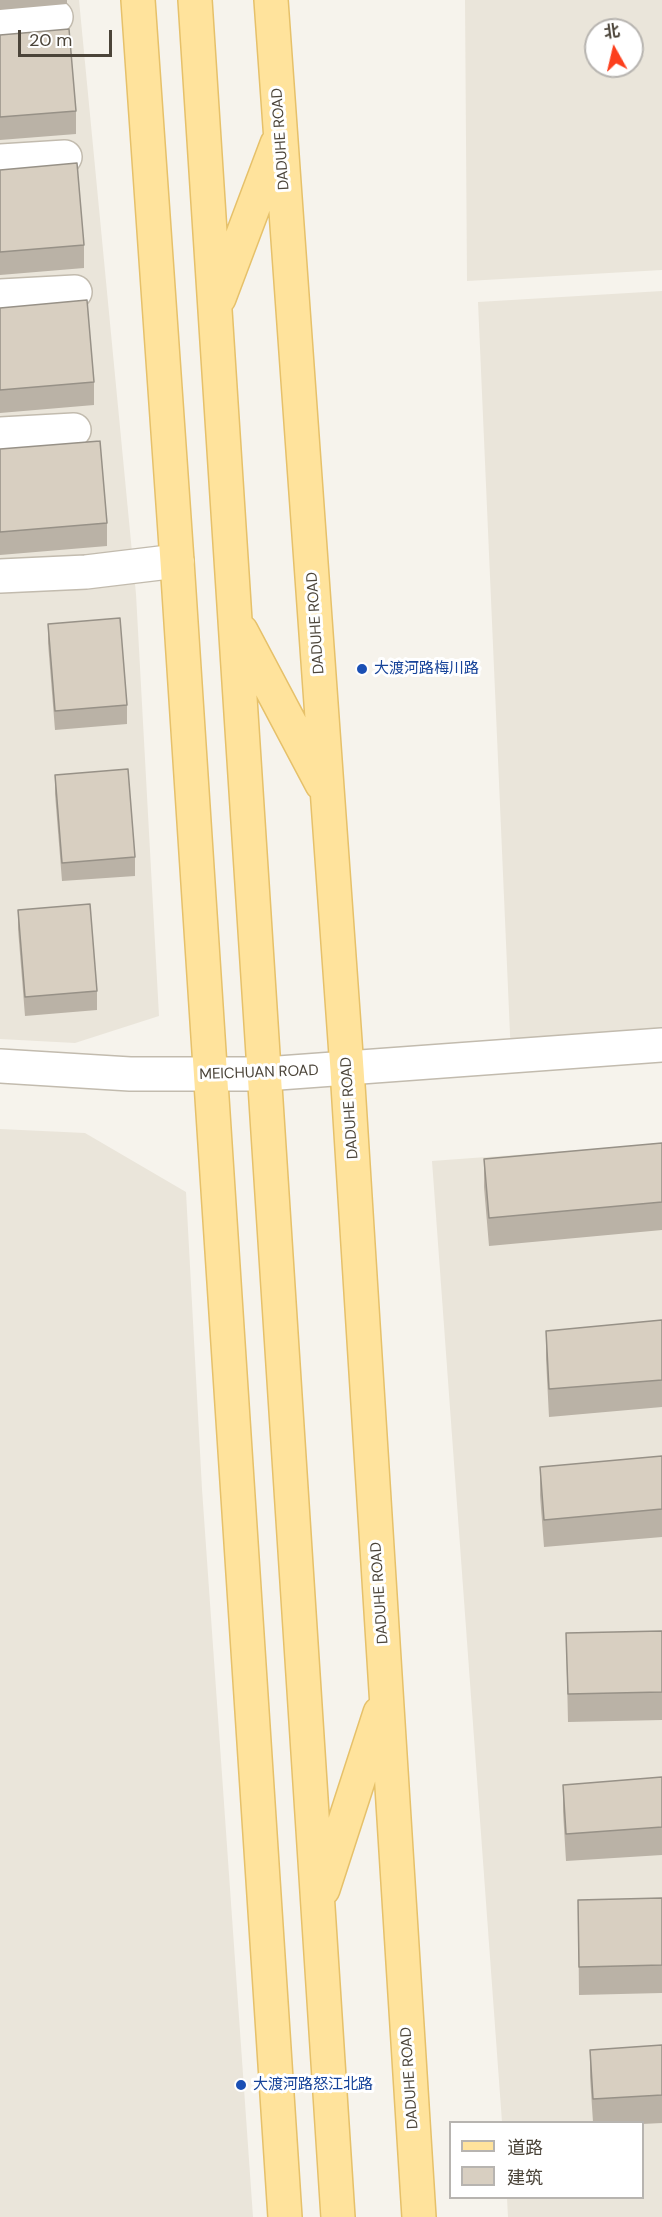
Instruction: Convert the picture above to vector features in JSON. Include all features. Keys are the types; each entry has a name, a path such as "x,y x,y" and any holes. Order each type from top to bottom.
{"main road":[{"path":"138,0 285,2217"},
{"path":"195,0 338,2217"},
{"name":"DADUHE ROAD","path":"271,0 347,1069 419,2217"},
{"path":"215,308 281,134"},
{"path":"236,621 328,797"},
{"path":"318,1905 386,1695"}],"street":[{"path":"0,21 56,16"},
{"path":"0,161 65,157"},
{"path":"0,296 75,292"},
{"path":"0,434 74,430"},
{"path":"0,576 86,572 177,561"},
{"name":"MEICHUAN ROAD","path":"0,1066 130,1074 266,1074 662,1045"}],"shaded area":[{"path":"0,0 79,0 136,594 159,1016 75,1043 0,1039"},
{"path":"465,0 662,0 662,270 467,281"},
{"path":"662,291 662,1046 511,1057 478,302"},
{"path":"0,1129 85,1133 186,1192 202,1489 253,2217 0,2217"},
{"path":"662,1144 662,2217 508,2217 507,2199 644,2199 644,2121 502,2121 432,1161"}],"building":[{"path":"69,29 76,111 0,117 0,35"},
{"path":"77,163 84,245 0,252 0,170"},
{"path":"87,300 94,382 0,390 0,308"},
{"path":"100,441 107,523 0,532 0,449"},
{"path":"120,618 127,705 55,711 48,624"},
{"path":"128,769 135,857 62,863 55,775"},
{"path":"90,904 97,991 25,997 18,910"},
{"path":"662,1143 662,1202 489,1218 484,1159"},
{"path":"662,1320 662,1380 549,1389 546,1331"},
{"path":"662,1456 662,1509 544,1520 540,1467"},
{"path":"662,1631 662,1692 568,1694 566,1633"},
{"path":"662,1777 662,1827 566,1834 563,1785"},
{"path":"662,1898 662,1965 579,1967 578,1900"},
{"path":"662,2045 662,2095 593,2099 590,2050"}],"place":[{"name":"大渡河路梅川路","path":"362,669"},
{"name":"大渡河路怒江北路","path":"241,2085"}]}
